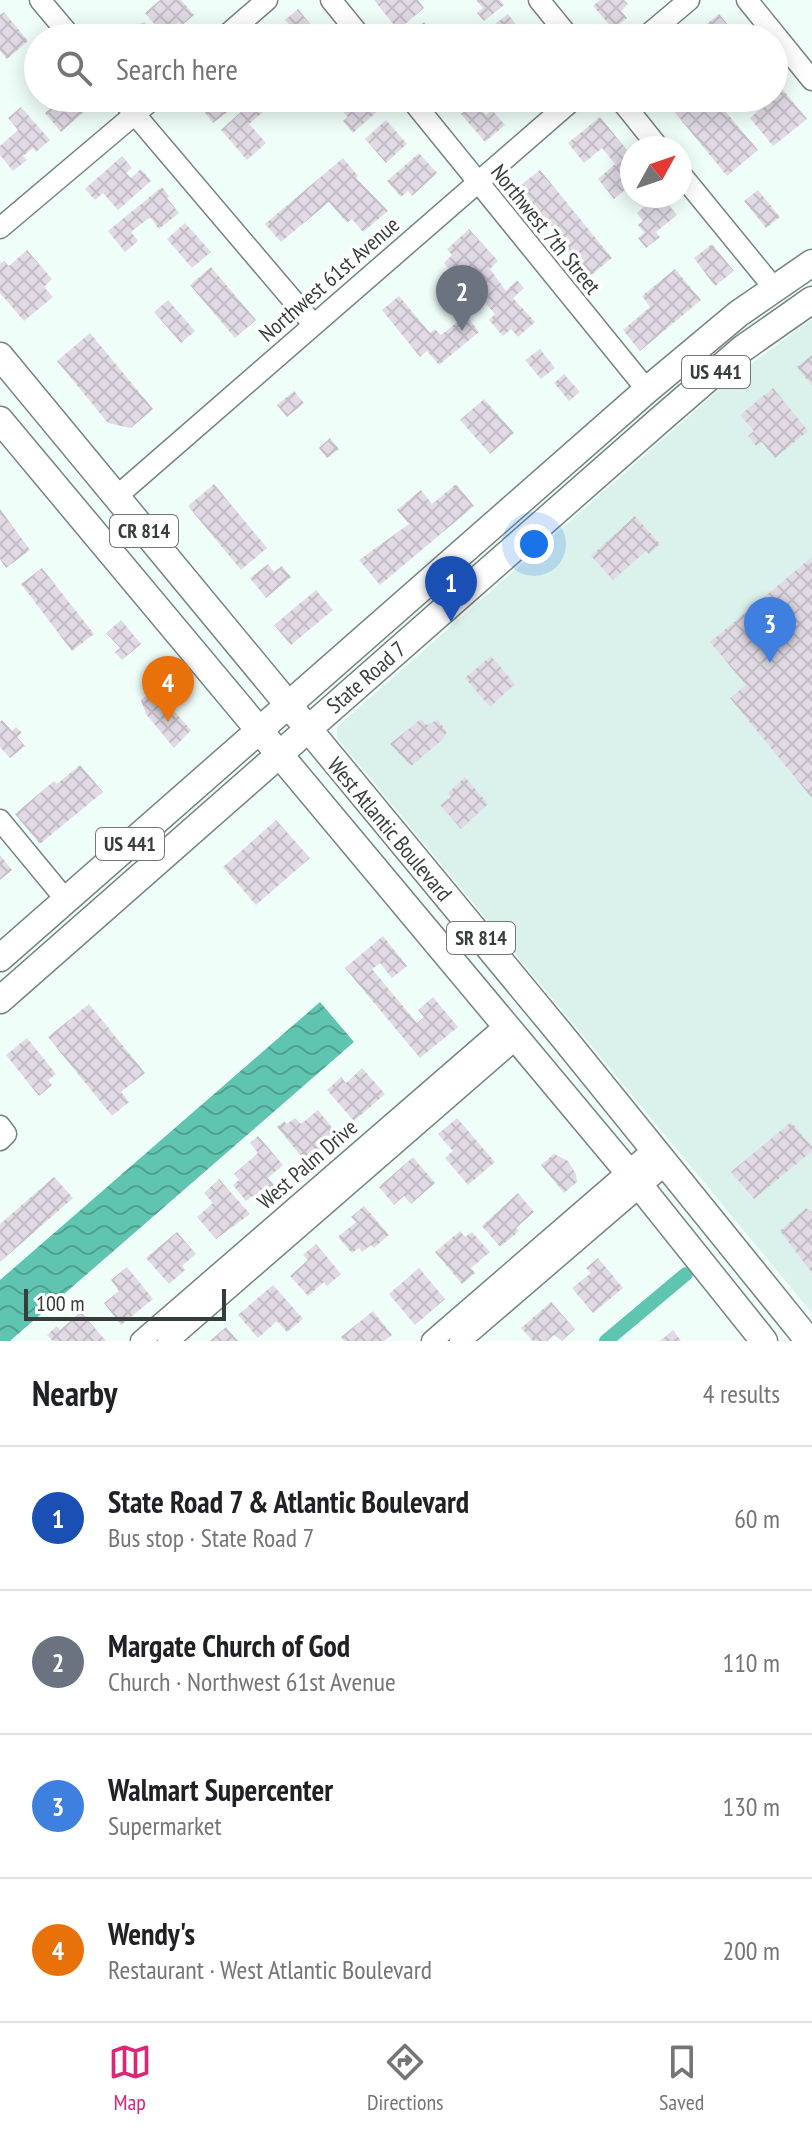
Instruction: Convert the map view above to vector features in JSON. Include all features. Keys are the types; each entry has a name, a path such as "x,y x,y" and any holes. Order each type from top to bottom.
{"main road":[{"name":"State Road 7","path":"0,958 691,352 812,263"},
{"name":"State Road 7","path":"0,1000 742,349 812,300"},
{"path":"662,418 664,403 691,352"},
{"name":"West Atlantic Boulevard","path":"0,356 563,1037 809,1341"},
{"path":"625,450 641,418 647,390"},
{"name":"West Atlantic Boulevard","path":"0,420 634,1179 764,1341"}],"street":[{"path":"40,0 60,24"},
{"path":"239,24 267,0"},
{"path":"331,0 351,24"},
{"path":"539,0 559,24"},
{"path":"661,24 689,0"},
{"path":"747,0 766,24"},
{"path":"788,50 812,80"},
{"path":"0,228 137,112"},
{"name":"Northwest 7th Street","path":"421,112 647,390"},
{"name":"Northwest 61st Avenue","path":"116,497 559,112"},
{"path":"630,112 649,136"},
{"path":"135,114 313,324"},
{"path":"692,188 774,288"},
{"path":"0,820 66,900"},
{"name":"West Palm Drive","path":"141,1341 272,1238 511,1031"},
{"path":"0,1126 6,1134 0,1140"},
{"path":"432,1341 570,1221 634,1179 659,1157"},
{"path":"460,1341 593,1227 634,1179"},
{"path":"570,1221 593,1227"},
{"name":"West Palm Drive","path":"168,1341 272,1238"}],"shaded area":[{"path":"812,319 812,1313 337,738 337,727 731,379"}],"water":[{"path":"320,1002 354,1042 10,1341 0,1341 0,1280"}],"building":[{"path":"160,0 181,0 194,15 183,24 154,24 145,13"},
{"path":"374,0 418,0 424,8 405,24 393,24"},
{"path":"476,0 500,0 504,5 484,21 477,13 483,8"},
{"path":"600,0 624,0 628,4 621,11 627,18 619,24 609,24 593,6"},
{"path":"298,9 310,24 289,24 285,20"},
{"path":"4,12 24,36 24,44 7,59 0,51 0,15"},
{"path":"508,14 516,24 495,24"},
{"path":"719,14 727,24 707,24"},
{"path":"788,96 807,119 773,146 750,118 757,112 788,112"},
{"path":"21,107 50,140 36,152 33,148 23,156 27,160 13,171 0,155 0,146 18,130 8,118"},
{"path":"46,112 84,112 61,132"},
{"path":"204,112 227,112 213,123"},
{"path":"241,112 263,112 249,124 266,143 247,160 221,130"},
{"path":"344,112 377,112 353,133 343,121 348,117"},
{"path":"483,112 486,115 494,112 505,125 485,142 461,114"},
{"path":"674,112 726,112 758,150 727,176"},
{"path":"600,117 620,141 620,194 614,199 598,179 615,164 602,148 584,163 568,143"},
{"path":"386,120 407,144 386,163 365,139"},
{"path":"419,153 437,173 412,196 408,191 401,197 387,181"},
{"path":"122,156 132,168 126,173 131,178 141,169 151,181 118,210 103,193 95,200 85,189"},
{"path":"343,158 358,176 356,178 388,211 363,232 352,219 347,223 329,202 281,242 265,224"},
{"path":"540,170 612,258 589,277 517,188"},
{"path":"162,187 179,213 159,229 150,217 131,232 138,241 125,252 108,231"},
{"path":"758,190 780,217 766,228 744,201"},
{"path":"643,208 671,208 677,215 656,232 660,237 646,248 638,238 644,233 638,225 643,221 637,213"},
{"path":"185,223 211,252 192,268 167,239"},
{"path":"469,229 498,261 490,269 506,291 517,280 524,288 513,298 535,322 518,337 511,329 503,336 489,320 495,314 461,276 458,279 444,263 452,255 447,249"},
{"path":"712,244 734,271 715,286 694,258"},
{"path":"27,250 52,279 44,287 53,297 24,321 0,293 0,264 4,261 9,266"},
{"path":"211,267 256,320 235,338 190,285"},
{"path":"675,269 701,300 640,351 623,330 650,307 642,296"},
{"path":"399,296 430,333 435,329 441,335 466,315 479,332 439,365 427,351 420,357 382,310"},
{"path":"168,300 195,331 181,343 154,312"},
{"path":"90,333 153,409 131,428 108,423 57,361"},
{"path":"540,349 555,368 541,379 525,360"},
{"path":"812,355 812,386 797,367"},
{"path":"564,374 580,392 569,401 554,383"},
{"path":"773,388 808,431 775,458 762,442 756,446 748,436 754,431 740,415"},
{"path":"294,391 304,403 287,417 277,405"},
{"path":"484,399 514,433 490,454 460,420"},
{"path":"330,438 339,449 327,458 319,448"},
{"path":"214,484 267,548 241,570 188,506"},
{"path":"456,484 474,506 380,585 359,560 409,524 397,510 421,490 432,504"},
{"path":"0,509 30,550 6,568 0,559"},
{"path":"635,516 660,544 649,554 646,551 613,580 591,556"},
{"path":"812,557 812,798 730,698 746,685 710,642"},
{"path":"268,564 274,572 282,566 291,577 266,598 250,578"},
{"path":"42,568 94,634 72,651 21,584"},
{"path":"316,590 333,610 291,645 274,625"},
{"path":"121,620 141,644 122,660 115,652 120,648 106,633"},
{"path":"491,656 515,684 490,707 465,678"},
{"path":"155,690 191,730 174,748 146,714 141,700"},
{"path":"421,719 427,725 438,720 447,732 411,766 390,744"},
{"path":"2,720 12,731 16,727 22,733 17,737 25,746 10,758 0,747"},
{"path":"80,765 103,792 40,844 15,814 54,781 57,784"},
{"path":"465,777 488,804 461,829 440,805 451,797 448,793"},
{"path":"276,820 310,858 256,905 223,867"},
{"path":"0,855 12,870 0,880"},
{"path":"383,936 407,966 392,978 380,963 372,969 417,1023 424,1017 418,1010 433,997 458,1027 420,1058 345,968"},
{"path":"89,1004 145,1073 121,1092 129,1102 112,1116 48,1037"},
{"path":"27,1038 56,1074 48,1080 52,1085 39,1096 6,1055"},
{"path":"362,1068 385,1094 354,1121 327,1090 341,1077 346,1083"},
{"path":"318,1110 338,1135 306,1162 277,1127 295,1118 301,1124"},
{"path":"457,1118 495,1162 468,1185 445,1158 453,1151 438,1134"},
{"path":"791,1122 812,1151 754,1199 731,1172"},
{"path":"258,1136 283,1165 268,1178 278,1190 260,1206 252,1196 246,1201 233,1185 239,1180 234,1174 258,1153 250,1143"},
{"path":"554,1154 568,1161 576,1174 577,1182 564,1193 541,1165"},
{"path":"413,1157 435,1183 411,1204 404,1196 394,1205 379,1187"},
{"path":"54,1177 73,1198 0,1262 0,1224"},
{"path":"219,1179 250,1214 216,1239 197,1217 213,1203 204,1193"},
{"path":"518,1193 534,1212 516,1228 519,1231 500,1247 482,1226"},
{"path":"364,1206 389,1235 374,1248 371,1245 362,1252 359,1248 352,1253 338,1237 356,1222 351,1217"},
{"path":"806,1208 812,1212 812,1273 780,1231"},
{"path":"460,1231 465,1237 472,1232 490,1252 471,1268 475,1273 462,1284 435,1252"},
{"path":"177,1232 196,1254 182,1266 185,1270 169,1284 146,1258"},
{"path":"316,1244 341,1274 327,1286 324,1282 308,1296 290,1276 308,1260 303,1255"},
{"path":"598,1258 623,1288 593,1313 572,1288 591,1273 586,1268"},
{"path":"127,1267 153,1299 121,1325 104,1303 119,1291 111,1280"},
{"path":"419,1268 445,1299 415,1325 389,1294"},
{"path":"273,1285 303,1319 287,1332 277,1321 258,1338 238,1315"},
{"path":"551,1302 575,1329 562,1341 554,1335 547,1341 533,1341 521,1328"},
{"path":"373,1311 392,1335 384,1341 344,1341 341,1337"},
{"path":"81,1312 106,1341 53,1341 47,1335 57,1326 60,1330"},
{"path":"226,1327 238,1341 210,1341"},
{"path":"673,1330 681,1341 660,1341"}],"waterway":[{"path":"606,1341 686,1274"}],"place":[{"name":"Margate Church of God","path":"462,331"},
{"name":"State Road 7 & Atlantic Boulevard","path":"451,622"},
{"name":"Walmart Supercenter","path":"770,663"},
{"name":"Wendy's","path":"168,722"}]}
